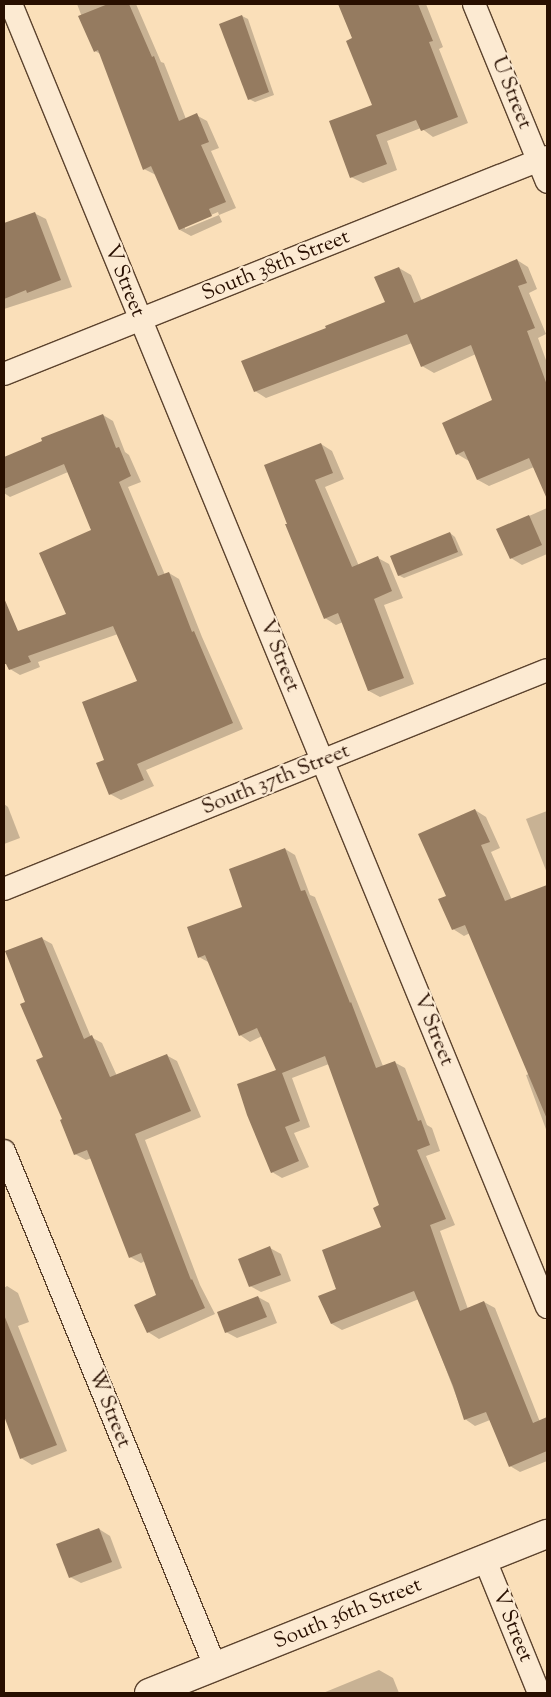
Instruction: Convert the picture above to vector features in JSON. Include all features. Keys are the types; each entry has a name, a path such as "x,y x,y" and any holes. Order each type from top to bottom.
{"main road":[{"name":"South 36th Street","path":"149,1693 547,1534"}],"street":[{"name":"V Street","path":"11,4 547,1307"},
{"name":"U Street","path":"474,4 543,158 547,182"},
{"name":"South 38th Street","path":"4,374 543,158"},
{"name":"South 37th Street","path":"4,889 547,670"},
{"name":"W Street","path":"4,1151 215,1666"},
{"name":"V Street","path":"485,1560 539,1693"}],"building":[{"path":"108,4 129,4 152,57 154,56 179,121 197,113 209,142 201,145 226,202 209,209 212,216 179,230 151,166 143,170 98,50 94,52 78,16"},
{"path":"338,4 418,4 433,41 429,42 458,117 421,131 416,120 376,135 387,164 350,178 329,121 372,105 346,41 352,38"},
{"path":"242,15 269,92 248,100 219,24"},
{"path":"35,212 61,280 27,293 26,290 4,299 4,223"},
{"path":"517,259 527,283 518,286 535,328 527,331 547,385 547,499 529,458 477,480 464,451 456,455 442,423 492,400 471,345 421,367 407,334 254,392 241,361 326,328 325,326 385,302 374,277 399,267 414,303"},
{"path":"103,414 116,448 119,447 131,476 119,482 158,576 169,572 192,632 194,631 233,723 137,764 144,780 109,795 96,763 104,760 82,702 137,681 113,626 28,656 31,662 9,670 6,664 4,664 4,598 18,631 66,614 39,553 91,530 64,464 4,489 4,457 42,441 41,438"},
{"path":"321,443 333,473 315,480 352,567 378,556 392,591 374,599 404,678 368,691 338,613 324,619 285,524 287,524 264,465"},
{"path":"529,515 542,545 510,559 496,529"},
{"path":"450,532 458,552 398,576 390,556"},
{"path":"475,809 490,842 481,845 505,901 547,885 547,1119 465,925 452,930 438,899 446,896 418,834"},
{"path":"285,848 301,891 305,890 376,1068 395,1061 418,1121 421,1120 430,1145 417,1150 446,1219 430,1225 460,1311 484,1301 533,1423 547,1417 547,1451 509,1467 486,1412 464,1420 453,1386 414,1291 331,1324 318,1296 336,1289 322,1250 381,1227 373,1208 379,1205 325,1056 282,1073 300,1121 285,1127 299,1161 271,1173 247,1115 237,1084 276,1070 257,1028 239,1036 205,955 198,958 187,927 242,907 229,869"},
{"path":"42,937 84,1039 92,1035 110,1077 167,1054 191,1111 135,1134 191,1280 205,1308 147,1333 134,1305 156,1295 141,1253 129,1258 87,1150 74,1155 60,1120 62,1119 36,1060 43,1057 20,1004 25,1002 5,951"},
{"path":"270,1246 281,1275 249,1287 238,1259"},
{"path":"258,1296 267,1317 225,1333 217,1312"},
{"path":"4,1315 57,1445 20,1459 4,1416"},
{"path":"99,1528 112,1562 69,1578 56,1544"}]}
